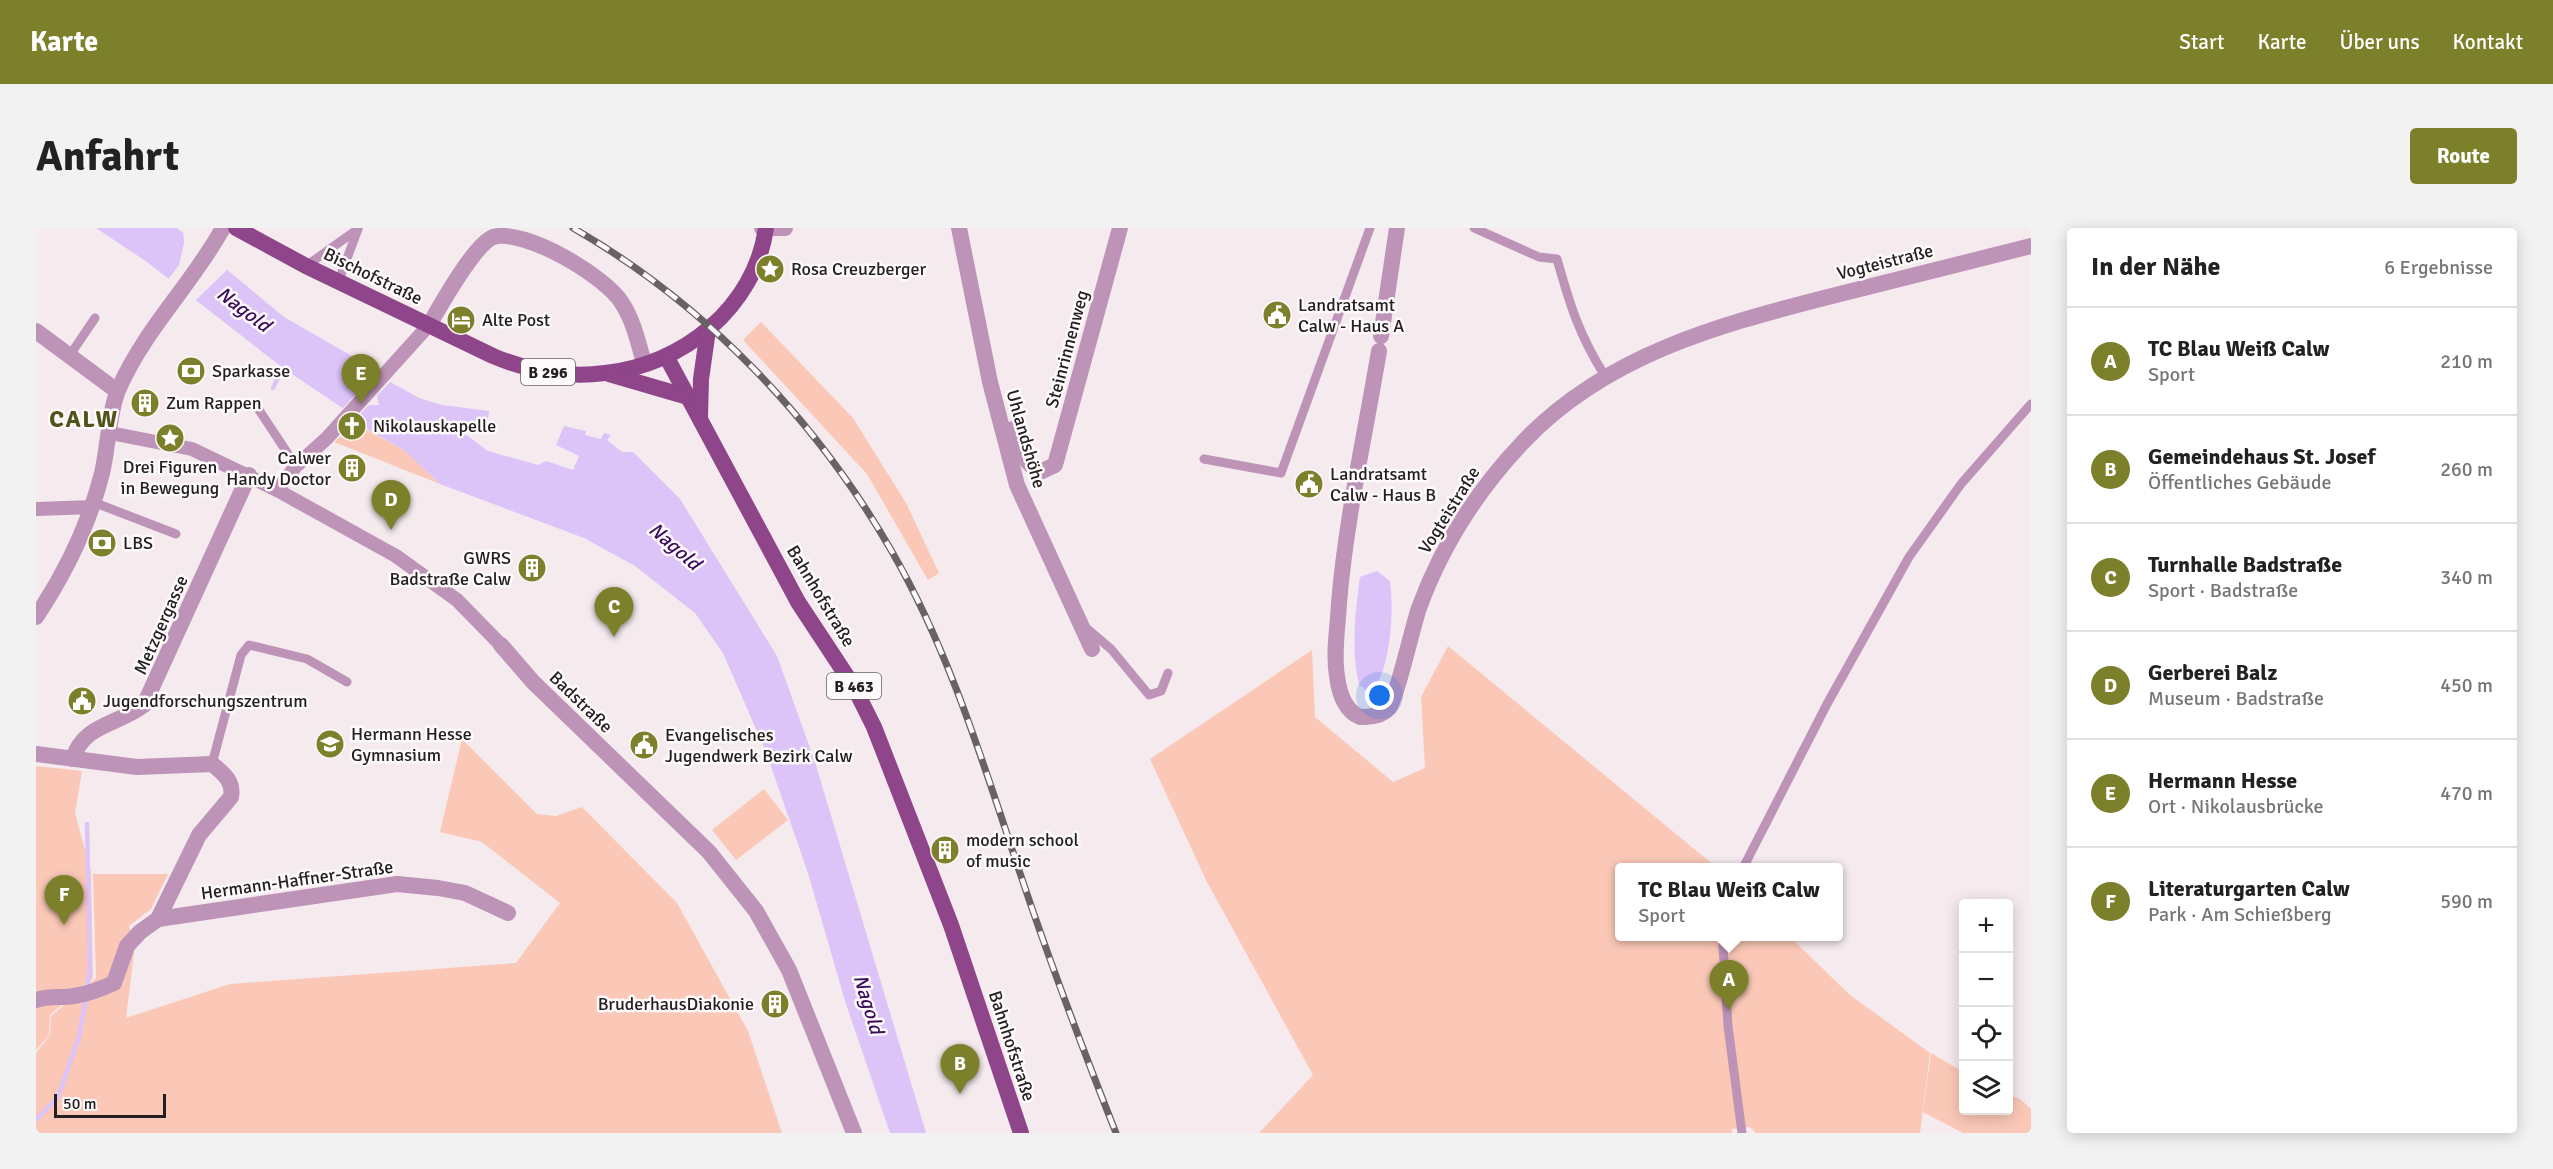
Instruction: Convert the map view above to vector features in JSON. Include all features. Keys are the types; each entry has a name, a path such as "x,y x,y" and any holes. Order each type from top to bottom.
{"main road":[{"name":"Bischofstraße","path":"236,228 306,266 429,325"},
{"name":"B 296","path":"429,325 493,356 524,368 565,374 606,373 644,363 666,356 708,330 734,303 750,280 761,255 764,229"},
{"path":"700,418 702,370 708,330"},
{"name":"Bahnhofstraße","path":"666,356 798,602 854,687 874,727 951,925 1021,1133"},
{"path":"606,373 688,397"}],"street":[{"path":"36,617 42,600 81,538 93,504 117,391 135,356 223,228"},
{"path":"764,229 785,228"},
{"name":"Uhlandshöhe","path":"959,228 990,382 1017,485 1092,649"},
{"name":"Steinrinnenweg","path":"990,382 1001,388 1022,455 1028,464 1040,472 1055,465 1120,228"},
{"name":"Vogteistraße","path":"1397,228 1346,543 1336,651 1336,674 1341,696 1348,709 1360,717 1383,712 1393,702 1410,634 1441,558 1463,519 1495,473 1550,418 1605,376 1685,338 1743,319 2031,246"},
{"path":"278,490 296,466 327,438 429,325 462,270 490,238 502,233 545,245 586,269 609,287 621,302 635,328 644,363"},
{"path":"36,331 117,391"},
{"name":"Badstraße","path":"110,432 192,449 249,475 396,556 457,600 501,645 540,690 709,852 756,910 789,970 854,1133"},
{"name":"Metzgergasse","path":"74,759 78,744 89,733 131,715 144,705 155,687 249,475"},
{"path":"36,509 93,504"},
{"path":"36,754 137,767 212,764 231,783 231,797 199,835 158,919 140,932 127,946 114,983 98,991 36,1000"},
{"name":"Hermann-Haffner-Straße","path":"158,919 397,884 465,893 508,913"}],"lane":[{"path":"306,266 358,228"},
{"path":"339,280 358,228"},
{"path":"1204,459 1281,473 1370,228"},
{"path":"1474,228 1539,257 1557,259 1573,318 1586,347 1605,376"},
{"path":"70,355 95,318"},
{"path":"1745,863 1827,704 1909,557 1961,484 2031,404"},
{"path":"257,407 296,466"},
{"path":"93,504 176,534"},
{"path":"1080,623 1111,649 1149,695 1161,691 1168,673"},
{"path":"212,764 217,736 241,655 249,645 307,659 347,682"},
{"path":"1724,941 1728,1026 1742,1133"}],"shaded area":[{"path":"761,322 853,418 906,503 939,573 928,580 867,474 743,340"},
{"path":"358,425 404,450 440,484 334,442 346,432 357,433"},
{"path":"1448,646 1711,863 1615,863 1615,941 1794,941 1850,995 1930,1053 1920,1133 1756,1133 1750,1127 1732,1129 1732,1133 1259,1133 1313,1075 1207,882 1150,759 1312,650 1315,717 1393,782 1425,768 1421,697"},
{"path":"462,739 537,814 556,816 582,807 677,903 748,1031 782,1133 36,1133 36,1053 50,1035 51,1016 96,978 93,874 168,874 151,909 129,926 135,945 126,1018 230,984 516,963 560,903 482,842 440,832"},
{"path":"36,766 82,771 75,813 91,872 93,978 50,1015 49,1035 36,1050"},
{"path":"764,789 788,820 736,860 712,830"},
{"path":"1931,1053 1959,1070 1959,1115 2013,1115 2013,1096 2020,1099 2031,1109 2031,1133 1963,1133 1923,1112"}],"water":[{"name":"Nagold","path":"96,228 177,228 284,317 378,371 392,383 419,398 442,405 489,411 487,427 455,421 453,425 488,451 538,465 546,461 573,470 579,456 556,445 564,426 586,431 585,435 601,439 604,433 611,435 607,440 622,452 633,452 680,499 777,656 815,762 926,1133 890,1133 845,1001 808,873 766,752 723,653 695,613 635,566 584,538 440,484 404,450 358,424 341,407 283,368 147,262"},
{"path":"1377,571 1390,581 1392,608 1387,655 1378,683 1371,693 1359,685 1355,658 1355,631 1360,577"}],"pier":[{"path":"183,230 229,268 193,303 167,281 179,265 184,243"},
{"path":"380,370 392,380 377,396 379,405 369,405 352,422 340,411 357,393 359,385 364,386"}],"waterway":[{"path":"273,388 285,363"},
{"path":"87,824 90,971 87,989"},
{"path":"36,1120 58,1097 79,1037 86,998"}],"railway":[{"path":"573,228 621,258 668,292 712,328 753,368 792,410 828,455 861,501 891,550 912,588 948,667 1042,938 1116,1133"}],"place":[{"name":"Rosa Creuzberger","path":"770,269"},
{"name":"Landratsamt Calw - Haus A","path":"1277,315"},
{"name":"Alte Post","path":"461,320"},
{"name":"Sparkasse","path":"191,371"},
{"name":"Zum Rappen","path":"145,403"},
{"name":"Hermann Hesse","path":"361,404"},
{"name":"Nikolauskapelle","path":"352,426"},
{"name":"Drei Figuren in Bewegung","path":"170,438"},
{"name":"Calwer Handy Doctor","path":"352,468"},
{"name":"Landratsamt Calw - Haus B","path":"1309,484"},
{"name":"Gerberei Balz","path":"391,530"},
{"name":"LBS","path":"102,543"},
{"name":"GWRS Badstraße Calw","path":"532,568"},
{"name":"Turnhalle Badstraße","path":"614,637"},
{"name":"Jugendforschungszentrum","path":"82,701"},
{"name":"Hermann Hesse Gymnasium","path":"330,744"},
{"name":"Evangelisches Jugendwerk Bezirk Calw","path":"644,745"},
{"name":"modern school of music","path":"945,850"},
{"name":"Literaturgarten Calw","path":"64,925"},
{"name":"BruderhausDiakonie","path":"775,1004"},
{"name":"TC Blau Weiß Calw","path":"1729,1010"},
{"name":"Gemeindehaus St. Josef","path":"960,1094"}],"district":[{"name":"CALW","path":"84,419"}]}
